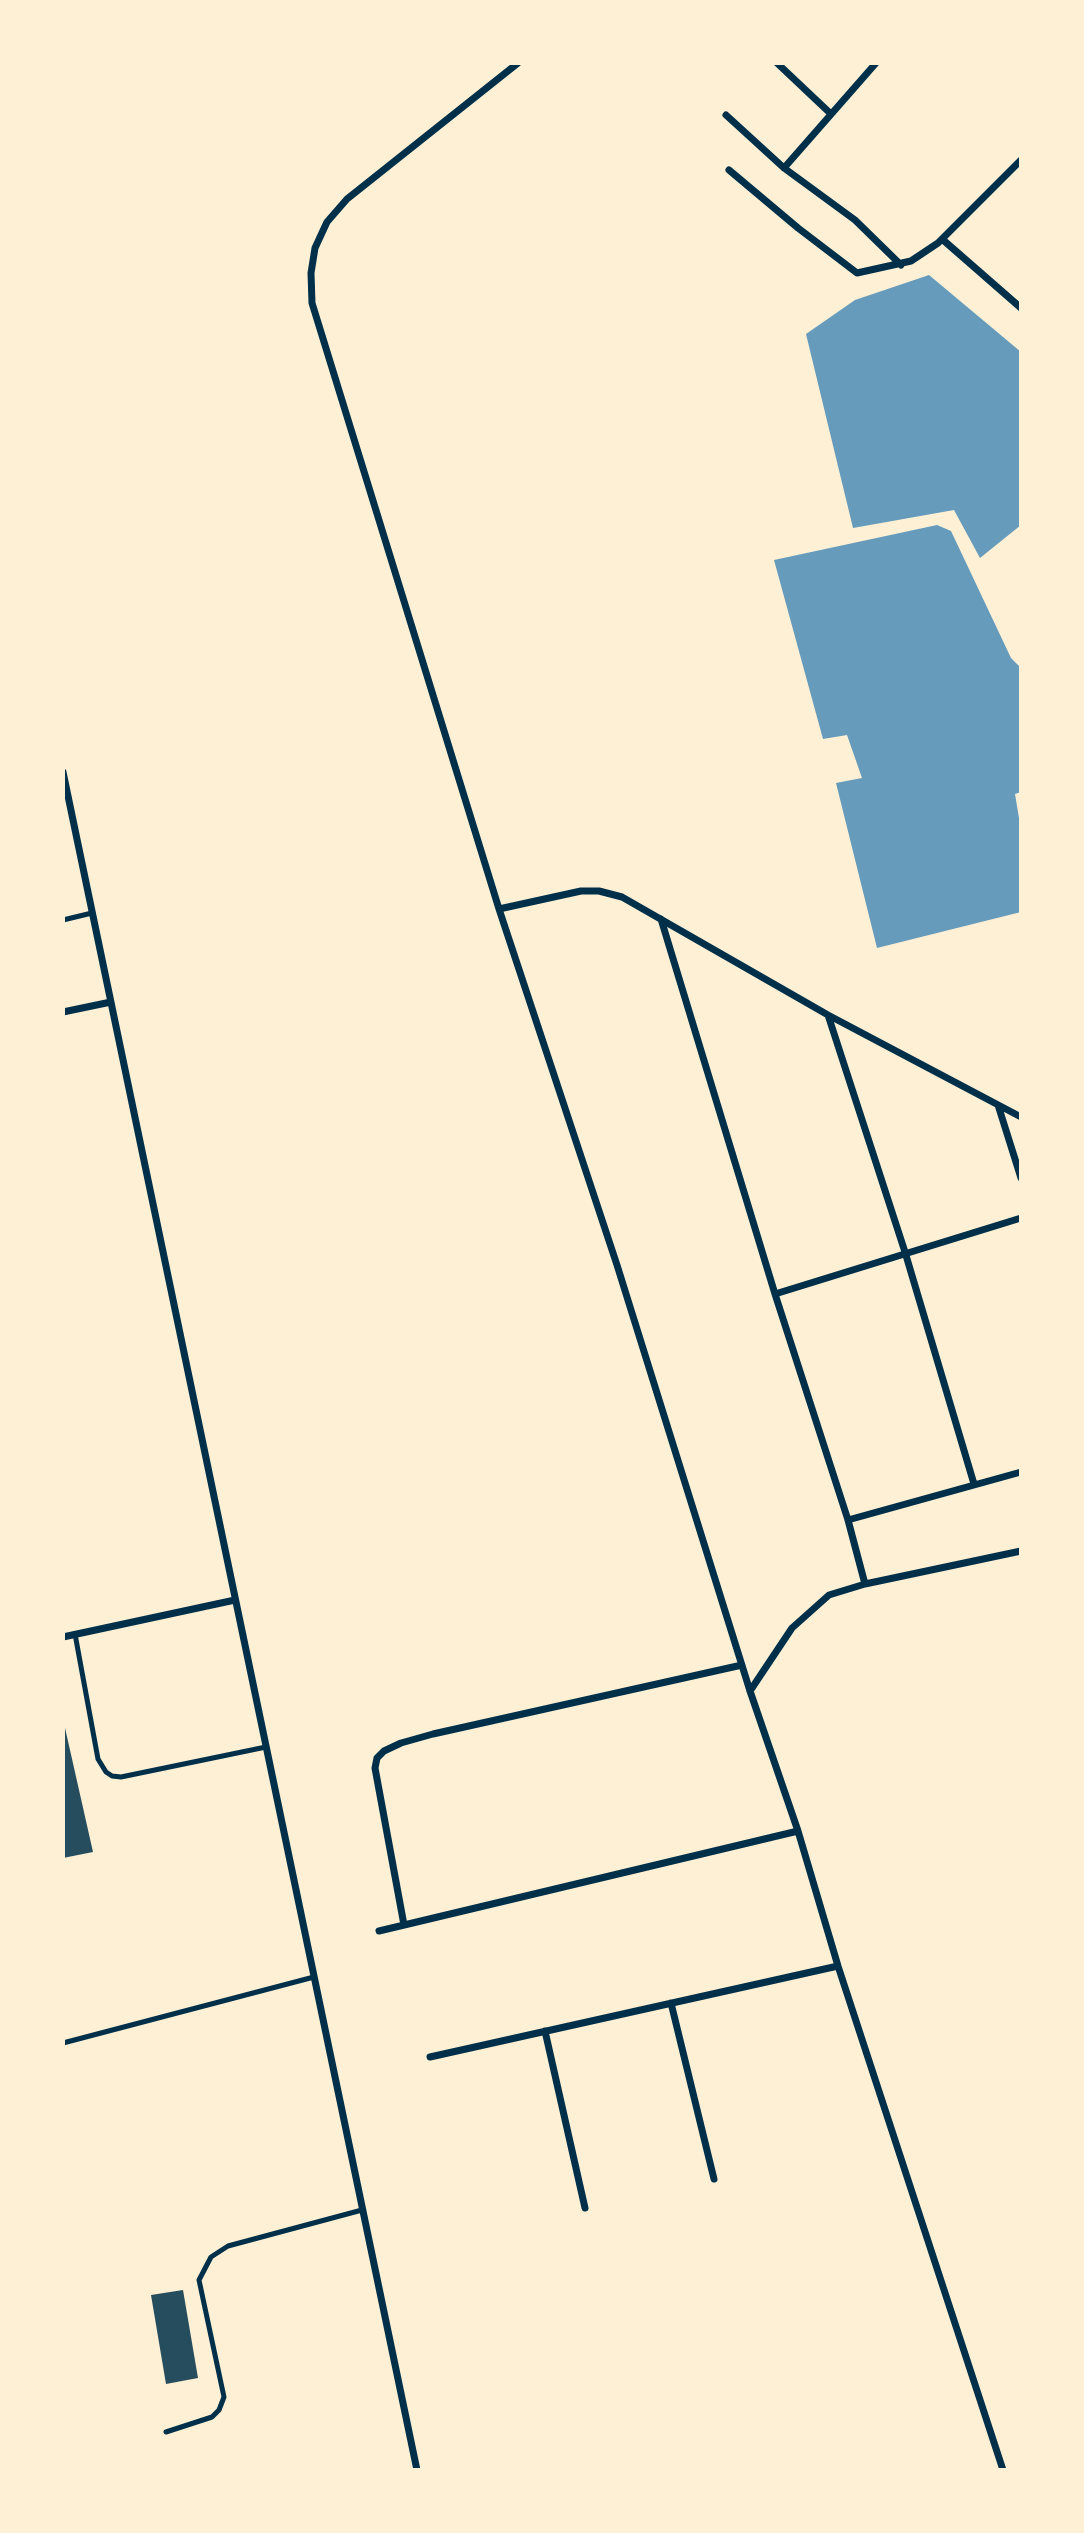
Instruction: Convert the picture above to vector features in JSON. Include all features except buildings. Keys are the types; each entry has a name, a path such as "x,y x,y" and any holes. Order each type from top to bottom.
{"street":[{"path":"518,63 347,199 327,222 315,248 311,273 312,303 499,909 617,1265 750,1691 798,1831 838,1966 1003,2470"},
{"path":"777,63 831,114"},
{"path":"784,167 876,63"},
{"path":"726,115 784,167 855,220 901,265"},
{"path":"729,170 854,272 862,273 911,261 942,239 1021,160"},
{"path":"942,239 1021,308"},
{"path":"63,772 417,2470"},
{"path":"499,909 581,891 599,891 622,897 828,1015 1021,1117"},
{"path":"661,919 775,1294 848,1520 865,1584"},
{"path":"63,1012 111,1002"},
{"path":"828,1015 905,1252 974,1484"},
{"path":"998,1105 1021,1178"},
{"path":"775,1294 1021,1218"},
{"path":"848,1520 1021,1472"},
{"path":"750,1691 792,1628 829,1595 865,1584 1021,1551"},
{"path":"63,1637 235,1601"},
{"path":"404,1925 375,1768 377,1758 384,1751 433,1734 742,1665"},
{"path":"379,1931 798,1831"},
{"path":"430,2057 838,1966"},
{"path":"671,2003 714,2179"},
{"path":"545,2031 586,2208"}],"lane":[{"path":"63,919 92,913"},
{"path":"75,1634 98,1759 106,1772 121,1777 266,1747"},
{"path":"63,2043 314,1977"},
{"path":"166,2432 212,2417 219,2410 224,2397 199,2280 211,2257 228,2246 362,2210"}],"water":[{"path":"929,275 1021,352 1021,525 980,558 954,510 853,528 806,334 855,300"},
{"path":"937,525 951,531 1011,658 1021,668 1021,792 1015,794 1021,830 1021,912 877,948 836,783 862,778 847,735 823,739 774,560"}]}
